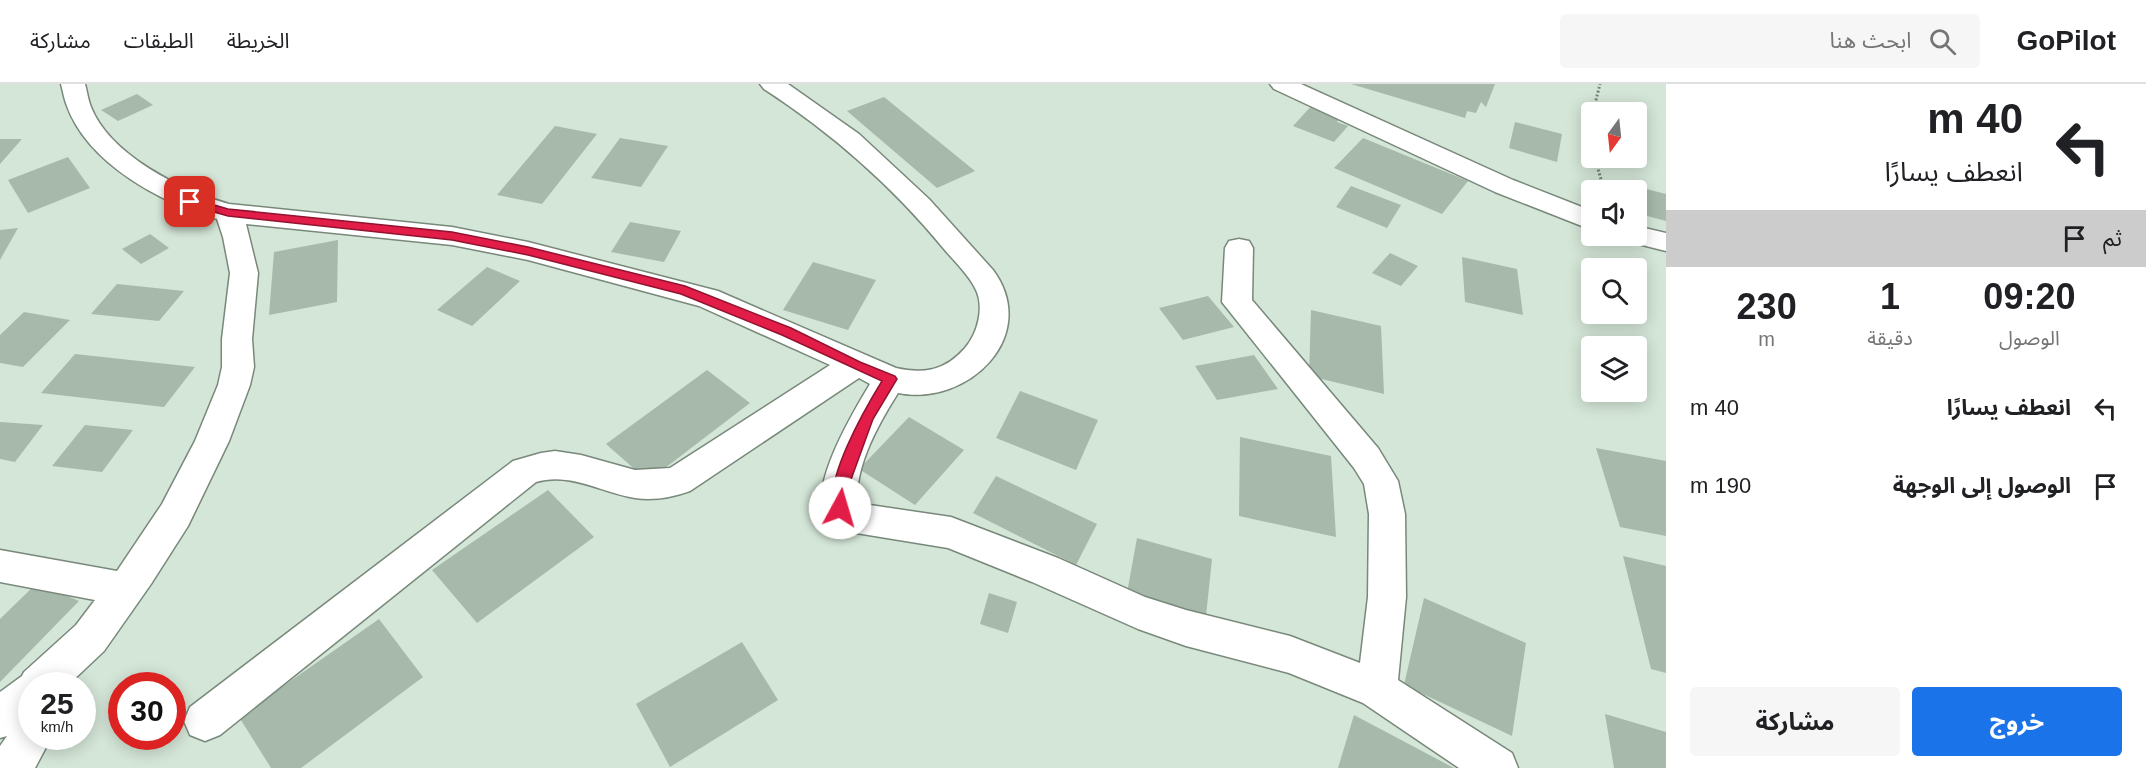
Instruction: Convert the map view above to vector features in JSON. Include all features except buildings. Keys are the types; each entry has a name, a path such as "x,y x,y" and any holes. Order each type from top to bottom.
{"street":[{"path":"73,84 78,108 110,150 129,166 174,194 208,209 452,236 528,251 708,298 891,379 918,386 942,382 962,372 976,357 993,327 992,291 908,192 838,129 772,84"},
{"path":"1282,84 1504,186 1581,217"},
{"path":"69,672 90,638 175,515 212,441 234,385 238,367 237,339 244,273 237,237 228,213"},
{"path":"1647,238 1666,242"},
{"path":"1239,248 1237,302 1366,458 1381,481 1387,514 1387,597 1377,689"},
{"path":"205,721 525,471 543,465 567,465 635,484 656,485 678,481 855,365"},
{"path":"891,379 867,417 852,454 838,496 840,508 856,518 951,533 1045,570 1138,612 1186,628 1290,655 1377,689 1497,768"},
{"path":"0,566 125,589"},
{"path":"53,672 90,638"},
{"path":"0,718 18,703"},
{"path":"11,768 22,750"}],"path":[{"path":"1596,102 1600,84"}],"route":[{"path":"190,202 228,213 452,236 528,251 685,290 787,332 855,365 891,379 867,417 852,454 838,496 840,508"}]}
